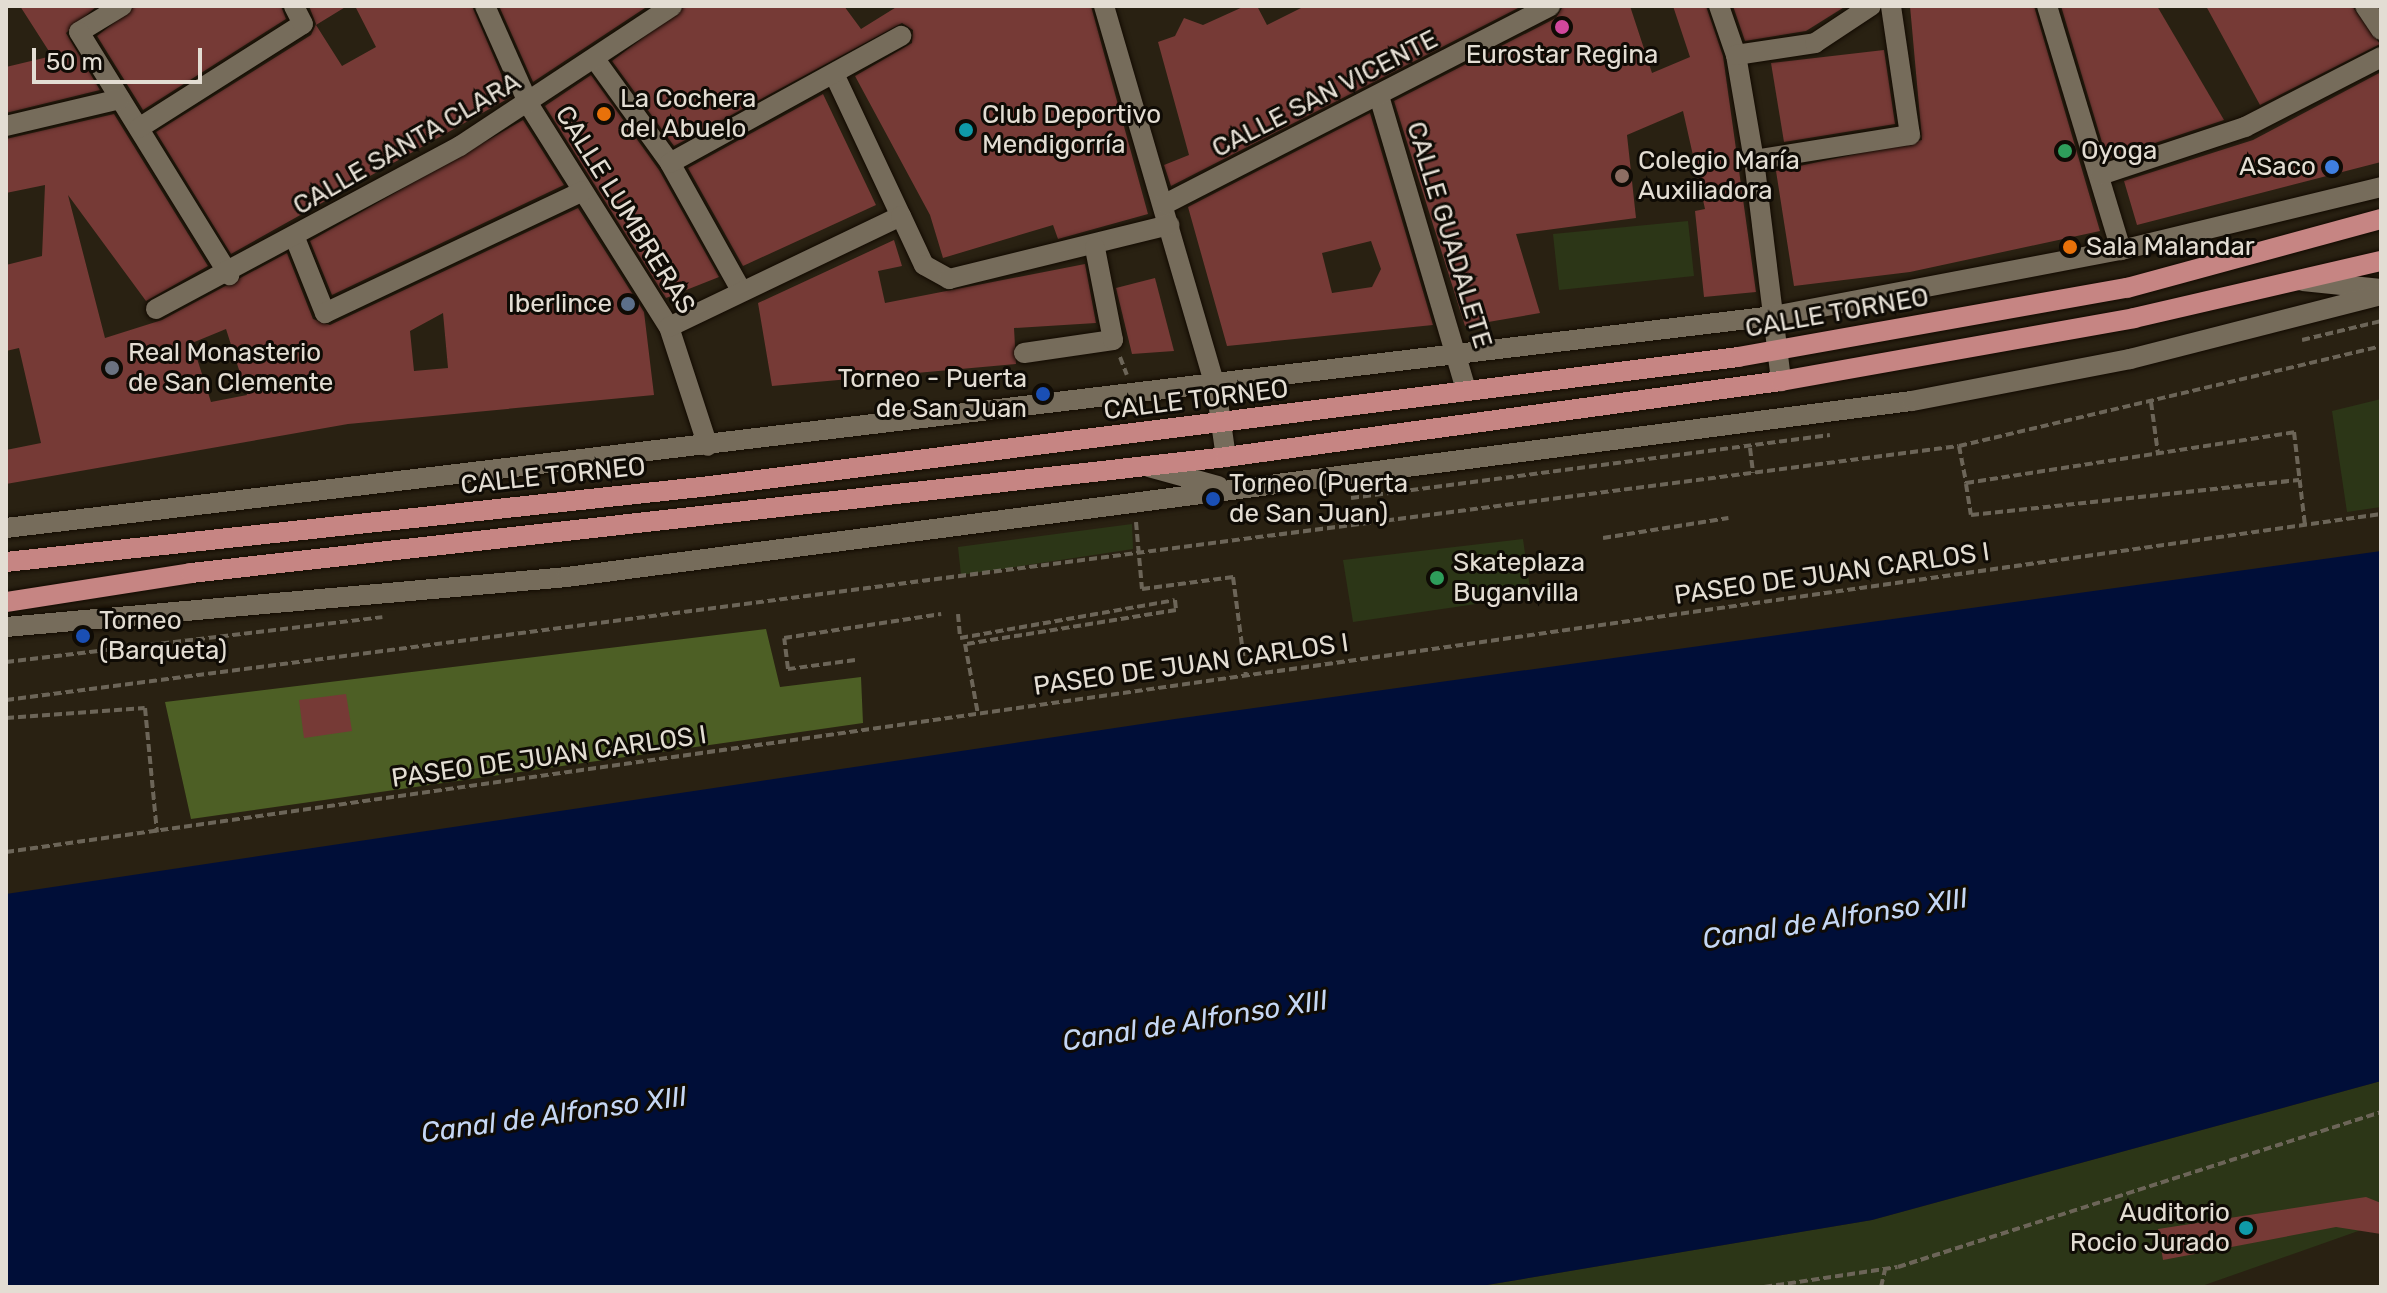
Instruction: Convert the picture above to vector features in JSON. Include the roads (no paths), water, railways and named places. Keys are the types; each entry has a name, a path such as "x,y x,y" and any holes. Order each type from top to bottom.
{"main road":[{"name":"CALLE TORNEO","path":"6,562 1222,425 1777,350 2127,288 2381,219"},
{"path":"6,602 191,573 1149,467 1781,381 2295,281 2381,261"}],"street":[{"path":"122,6 79,32 229,275"},
{"path":"139,128 303,24 294,6"},
{"name":"CALLE LUMBRERAS","path":"485,6 529,105 669,327 708,446"},
{"name":"CALLE SANTA CLARA","path":"156,309 229,275 529,105 597,62 672,6"},
{"path":"1104,6 1165,204 1216,388 1226,457"},
{"name":"CALLE SAN VICENTE","path":"1165,204 1550,6"},
{"path":"1719,6 1736,55 1754,160 1781,381"},
{"path":"1736,55 1815,43 1871,6"},
{"path":"1754,160 1910,135 1891,6"},
{"path":"2047,6 2121,250"},
{"path":"2365,6 2381,30"},
{"path":"670,163 835,76 901,36"},
{"path":"2100,175 2245,127 2381,57"},
{"path":"597,62 670,163 740,288"},
{"path":"835,76 932,274 949,279 1095,248 1169,225"},
{"name":"CALLE GUADALETE","path":"1379,96 1459,353 1466,390"},
{"path":"6,126 120,99"},
{"path":"6,528 1134,394 1216,388 1459,353 1774,316 2121,250 2381,187"},
{"path":"295,238 325,313 583,191"},
{"path":"669,327 740,288 901,216"},
{"path":"1024,353 1113,340 1095,248"},
{"path":"2295,281 2381,289"},
{"path":"6,627 567,577 1912,401 2130,359 2381,295"},
{"path":"1149,467 1228,489"}],"water":[{"name":"Canal de Alfonso XIII","path":"2381,551 2381,1081 1872,1220 1475,1287 6,1287 6,894 1175,719"}],"place":[{"name":"Eurostar Regina","path":"1562,27"},
{"name":"La Cochera del Abuelo","path":"604,114"},
{"name":"Club Deportivo Mendigorría","path":"966,130"},
{"name":"Oyoga","path":"2065,151"},
{"name":"ASaco","path":"2332,167"},
{"name":"Colegio María Auxiliadora","path":"1622,176"},
{"name":"Sala Malandar","path":"2070,247"},
{"name":"Iberlince","path":"628,304"},
{"name":"Real Monasterio de San Clemente","path":"112,368"},
{"name":"Torneo - Puerta de San Juan","path":"1043,394"},
{"name":"Torneo (Puerta de San Juan)","path":"1213,499"},
{"name":"Skateplaza Buganvilla","path":"1437,578"},
{"name":"Torneo (Barqueta)","path":"83,636"},
{"name":"Auditorio Rocio Jurado","path":"2246,1228"}]}
